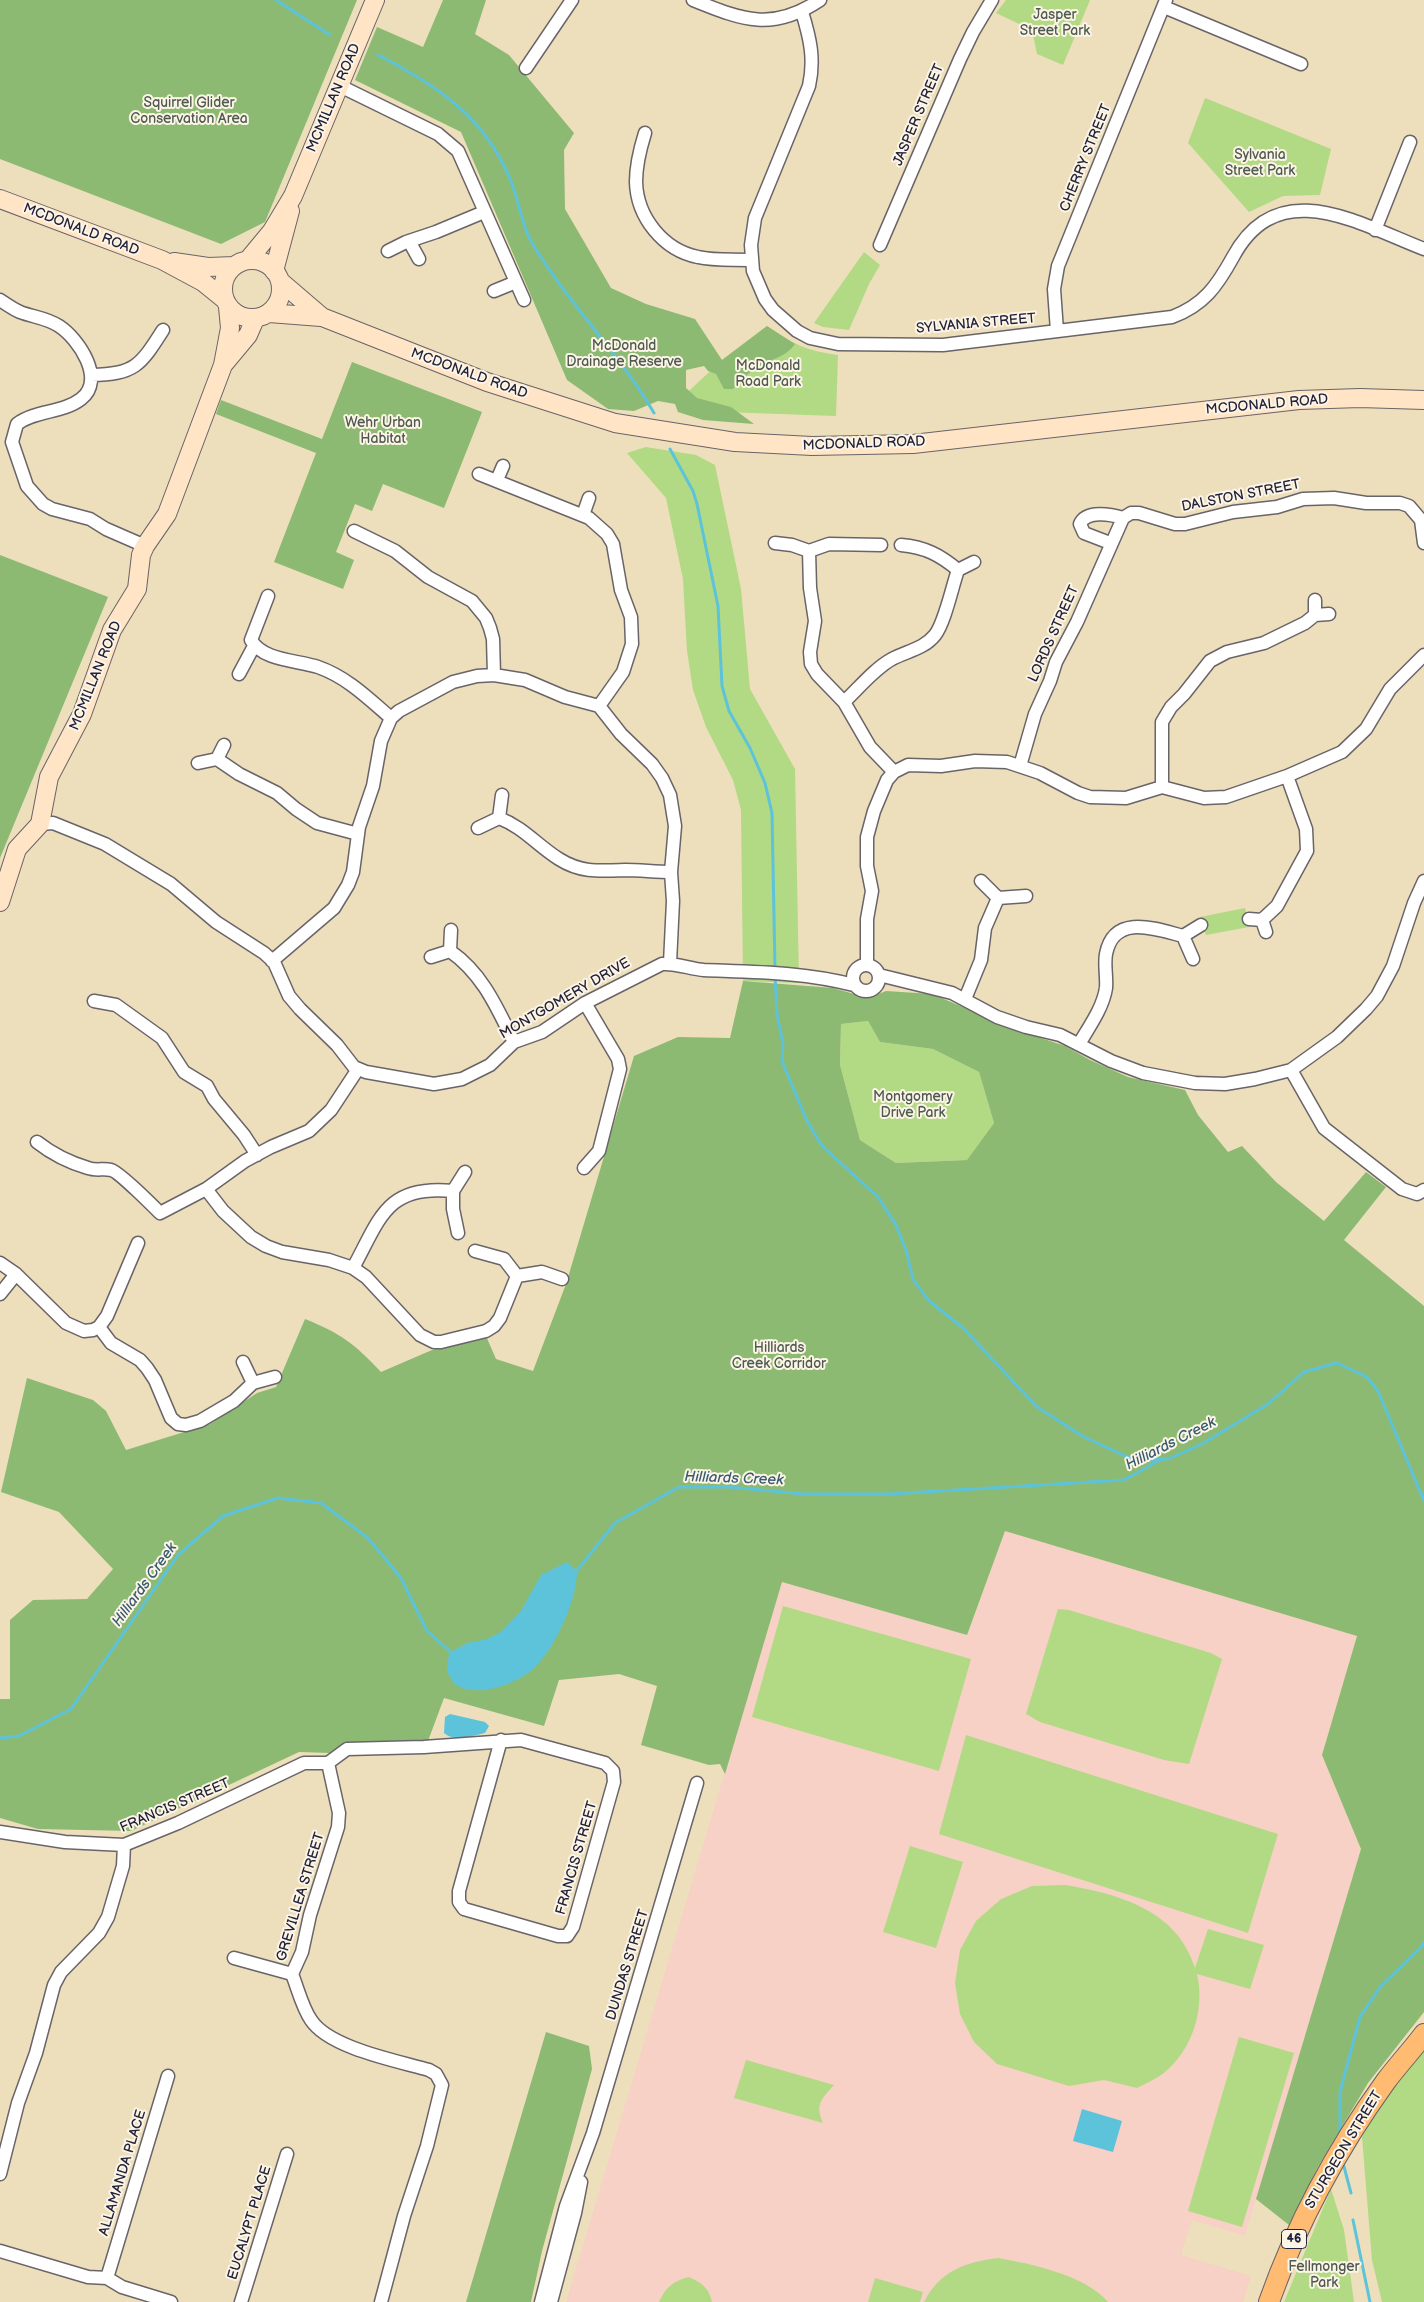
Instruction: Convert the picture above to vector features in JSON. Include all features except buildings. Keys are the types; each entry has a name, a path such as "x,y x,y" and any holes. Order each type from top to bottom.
{"main road":[{"name":"MCMILLAN ROAD","path":"241,263 272,231 293,196 375,0"},
{"name":"MCMILLAN ROAD","path":"277,276 293,196"},
{"name":"MCDONALD ROAD","path":"0,199 162,260 203,282 226,303"},
{"name":"MCDONALD ROAD","path":"162,260 208,267 241,263"},
{"path":"258,261 277,276 279,298 262,316 240,316 226,303 224,281 241,263 258,261"},
{"name":"MCDONALD ROAD","path":"277,276 322,317"},
{"name":"MCMILLAN ROAD","path":"40,824 49,777 82,714 112,630 137,589 141,555 167,514 223,365 230,328 226,303"},
{"name":"MCMILLAN ROAD","path":"223,365 262,316"},
{"name":"MCDONALD ROAD","path":"262,316 322,317 487,382 615,423 681,434 774,445 848,447 913,444 1299,400 1353,398 1424,400"},
{"path":"0,902 17,849 40,824"},
{"name":"STURGEON STREET","path":"1269,2302 1289,2250 1325,2178 1364,2113 1424,2034"}],"street":[{"path":"526,68 572,0"},
{"path":"693,0 728,14 747,19 780,19 802,12 820,0"},
{"name":"JASPER STREET","path":"880,245 960,59 988,1"},
{"path":"1165,4 1301,64"},
{"name":"CHERRY STREET","path":"1057,331 1054,289 1058,266 1165,4"},
{"name":"SYLVANIA STREET","path":"802,12 812,46 812,71 809,86 756,218 752,260 758,284 773,310 797,331 827,343 943,345 1160,319 1182,313 1193,307 1216,286 1242,241 1252,231 1268,219 1299,209 1331,214 1424,249"},
{"path":"340,86 446,139 458,151 463,158 484,212 524,300"},
{"path":"645,133 636,169 636,184 642,211 658,236 684,253 697,257 752,260"},
{"path":"1375,230 1410,142"},
{"path":"388,251 409,240 436,232 484,212"},
{"path":"409,240 419,259"},
{"path":"494,291 516,282"},
{"path":"0,300 20,312 49,321 69,334 78,344 90,368 89,389 82,398 74,404 24,419 17,424 6,442 27,486 43,504 52,509 90,519 106,529 145,546"},
{"path":"91,375 126,371 146,357 156,334"},
{"path":"497,480 503,466"},
{"path":"479,474 583,515 600,526 613,544 618,578 631,617 633,631 630,652 623,672 598,706"},
{"path":"583,515 589,498"},
{"name":"DALSTON STREET","path":"1110,544 1084,533 1080,524 1083,519 1089,516 1113,515 1123,518 1131,513 1139,513 1175,524 1185,524 1233,512 1271,508 1303,499 1334,498 1366,503 1400,503 1409,506 1422,519 1424,543"},
{"name":"LORDS STREET","path":"1020,766 1035,714 1050,681 1056,662 1077,622 1123,518"},
{"path":"354,531 395,551 428,577 472,601 486,618 490,628 493,639 494,675"},
{"path":"900,545 917,542 958,570"},
{"path":"775,543 792,545 809,551 829,544 872,543"},
{"path":"809,551 810,588 814,621 810,652 811,664 816,674 844,702 870,747 894,772"},
{"path":"844,702 877,669 892,659 918,649 936,634 942,624 958,570 974,562"},
{"path":"268,596 251,640 254,646 278,658 332,672 359,690 391,718"},
{"path":"1315,600 1316,616"},
{"path":"1162,787 1162,722 1171,707 1184,694 1202,669 1218,656 1264,643 1316,616 1329,614"},
{"path":"239,674 254,646"},
{"path":"867,965 867,920 872,892 867,866 868,837 874,811 887,780 894,772 908,765 941,766 975,761 1007,762 1040,773 1078,793 1095,798 1126,798 1162,787 1204,798 1226,797 1287,776 1314,763 1328,760 1351,745 1366,729 1390,688 1424,654"},
{"path":"272,961 334,908 342,897 353,872 358,834 373,786 381,741 391,718 399,711 453,682 477,676 494,675 525,680 565,697 598,706 621,734 652,764 670,795 675,826 671,872 670,963 696,969 798,974 828,978 854,985 863,992 874,989 878,980 872,966 867,965 862,965 854,971 828,978"},
{"path":"217,759 224,745"},
{"path":"198,763 217,759 239,774 277,793 317,823 358,834"},
{"path":"1259,924 1277,906 1307,851 1306,829 1287,776"},
{"path":"499,818 502,796"},
{"path":"499,818 523,830 559,859 583,870 597,872 625,870 671,872"},
{"path":"478,828 499,818"},
{"path":"36,1142 47,1150 88,1168 112,1170 120,1174 134,1190 160,1213 206,1189 257,1155 296,1137 320,1121 340,1097 358,1069 289,996 272,961 264,953 216,922 171,884 137,862 115,852 99,850 82,844 49,831 40,824"},
{"path":"980,881 998,898 1026,896"},
{"path":"878,980 952,993 997,1016 1026,1027 1060,1035 1111,1061 1143,1073 1195,1083 1239,1082 1273,1076 1291,1070 1337,1037 1352,1024 1377,996 1394,966 1414,903 1424,883"},
{"path":"965,999 981,960 985,928 998,898"},
{"path":"1079,1044 1106,989 1106,956 1109,944 1116,934 1135,926 1183,936 1201,925"},
{"path":"450,951 451,930"},
{"path":"1183,936 1193,959"},
{"path":"431,957 450,951"},
{"path":"450,951 472,968 480,978 514,1042"},
{"name":"MONTGOMERY DRIVE","path":"358,1069 422,1083 449,1082 476,1073 490,1065 514,1042 542,1032 585,1002 643,972 662,964 670,963"},
{"path":"854,971 852,978 854,985"},
{"path":"94,1001 116,1006 162,1038 184,1072 207,1086 214,1099 244,1135 257,1155"},
{"path":"584,1168 598,1150 620,1069 618,1059 585,1002"},
{"path":"1291,1070 1319,1120 1329,1133 1402,1189 1417,1194 1424,1190"},
{"path":"458,1233 453,1209 453,1191 465,1172"},
{"path":"206,1189 237,1225 266,1246 282,1252 329,1260 352,1268 366,1276 420,1335 434,1342 486,1331 494,1326 500,1318 517,1276"},
{"path":"352,1268 368,1242 374,1226 390,1206 402,1198 417,1193 435,1189 453,1191"},
{"path":"0,1263 16,1274 66,1323 84,1331 99,1327 107,1316 138,1243"},
{"path":"475,1251 504,1260 517,1276"},
{"path":"517,1276 542,1272 562,1279"},
{"path":"0,1294 16,1274"},
{"path":"99,1327 111,1343 140,1360 147,1368 155,1380 171,1418 178,1424 186,1425 200,1421 234,1401 253,1383 275,1377"},
{"path":"243,1362 253,1383"},
{"name":"FRANCIS STREET","path":"0,1832 65,1842 124,1845 178,1823 304,1763 328,1763 347,1749 433,1747 502,1740 522,1740 605,1764 613,1771 614,1782 573,1927 568,1936 558,1936 464,1909 459,1902 459,1890 502,1740"},
{"name":"GREVILLEA STREET","path":"328,1763 339,1813 338,1827 310,1915 302,1952 292,1974 305,2010 319,2030 344,2045 429,2070 436,2074 442,2085 427,2146 404,2216 381,2302"},
{"name":"DUNDAS STREET","path":"541,2302 566,2206 586,2155 697,1783"},
{"path":"0,2174 18,2103 36,2053 54,1986 61,1972 99,1933 108,1917 123,1866 124,1845"},
{"path":"234,1958 292,1974"},
{"name":"ALLAMANDA PLACE","path":"107,2278 168,2076"},
{"name":"EUCALYPT PLACE","path":"240,2302 287,2154"},
{"name":"DUNDAS STREET","path":"551,2302 575,2214 586,2155"},
{"path":"0,2251 88,2277 107,2278 122,2287 172,2302"}],"shaded area":[{"path":"1005,1531 1357,1636 1322,1755 1361,1849 1245,2236 1192,2220 1181,2255 1251,2276 1243,2302 566,2302 782,1582 967,1635"}],"green space":[{"name":"Squirrel Glider Conservation Area","path":"0,0 357,0 265,222 221,244 0,159"},
{"name":"McDonald Drainage Reserve","path":"443,0 486,0 475,34 509,55 574,133 564,150 565,209 611,288 646,304 695,319 722,360 767,326 795,344 784,355 753,370 733,389 724,389 716,374 708,371 704,366 686,370 686,388 697,398 731,407 754,424 703,420 678,412 675,404 658,401 634,411 608,409 567,380 461,132 355,80 377,27 423,47"},
{"name":"Jasper Street Park","path":"1006,0 1090,0 1063,65 1037,54 1032,30 996,13"},
{"name":"Sylvania Street Park","path":"1205,98 1331,149 1320,195 1283,196 1249,212 1188,143"},
{"path":"864,252 880,265 869,284 849,330 823,327 814,323"},
{"name":"McDonald Road Park","path":"767,326 800,346 818,352 838,355 836,416 724,412 675,404 722,360"},
{"name":"Wehr Urban Habitat","path":"352,362 482,412 444,508 383,484 372,511 355,504 336,552 354,560 343,589 274,562 316,453 216,414 221,400 322,439"},
{"path":"646,447 696,455 715,465 741,589 750,689 795,769 799,983 743,981 741,810 733,780 706,727 693,690 687,651 683,579 666,498 627,453"},
{"path":"0,555 108,597 0,858"},
{"path":"1245,908 1249,927 1206,935 1200,917"},
{"name":"Hilliards Creek Corridor","path":"743,981 833,988 868,998 886,991 932,994 1020,1031 1065,1046 1090,1060 1128,1077 1185,1090 1198,1115 1228,1152 1242,1146 1276,1182 1324,1221 1366,1172 1386,1187 1344,1240 1424,1306 1424,2012 1368,2083 1318,2167 1289,2225 1256,2199 1361,1849 1322,1755 1357,1636 1005,1531 967,1635 782,1582 725,1774 720,1764 709,1765 641,1745 657,1686 619,1674 559,1680 544,1726 444,1698 428,1741 349,1743 330,1753 299,1752 131,1831 38,1829 0,1818 0,1699 10,1699 10,1620 33,1600 87,1599 113,1569 59,1512 1,1492 27,1378 93,1400 106,1411 126,1450 210,1424 257,1393 276,1387 305,1319 328,1329 346,1340 381,1372 432,1350 486,1336 496,1359 533,1371 566,1284 634,1056 678,1037 730,1038","holes":["868,1021 880,1042 933,1049 979,1072 994,1123 967,1160 896,1163 860,1140 840,1065 841,1024"]},
{"name":"Montgomery Drive Park","path":"868,1021 880,1042 933,1049 979,1072 994,1123 967,1160 896,1163 860,1140 840,1065 841,1024"},
{"path":"783,1606 971,1659 939,1771 752,1717"},
{"path":"1058,1609 1069,1610 1211,1653 1222,1659 1189,1764 1164,1760 1040,1722 1026,1714"},
{"path":"966,1735 1278,1834 1248,1933 939,1834"},
{"path":"910,1846 963,1862 936,1948 883,1932"},
{"path":"1065,1885 1106,1894 1144,1908 1175,1932 1186,1948 1195,1968 1208,1929 1264,1945 1250,1989 1197,1974 1199,1987 1198,2014 1183,2052 1164,2073 1137,2088 1104,2080 1069,2086 997,2064 974,2042 960,2014 955,1983 960,1950 976,1921 1001,1899 1032,1886"},
{"path":"546,2032 589,2046 592,2069 542,2251 531,2302 466,2302"},
{"path":"1239,2037 1294,2053 1242,2227 1188,2211"},
{"path":"1424,2048 1424,2302 1382,2302 1372,2260 1362,2137 1393,2086"},
{"path":"746,2060 834,2085 821,2102 820,2111 823,2123 734,2098"},
{"name":"Fellmonger Park","path":"1331,2189 1344,2230 1354,2302 1284,2302"},
{"path":"998,2258 1042,2267 1072,2278 1098,2293 1108,2302 924,2302 930,2291 955,2270 975,2262"},
{"path":"689,2277 698,2281 704,2287 709,2293 712,2302 659,2302 664,2292 671,2285"},
{"path":"875,2278 923,2292 920,2302 868,2302"}],"water":[{"path":"567,1562 577,1571 574,1595 570,1608 552,1645 537,1665 521,1678 487,1690 465,1689 456,1685 447,1672 449,1653 467,1643 487,1639 501,1632 521,1611 541,1575"},
{"path":"450,1714 485,1722 489,1726 485,1733 458,1738 448,1736 444,1733 445,1717"},
{"path":"1082,2109 1122,2121 1113,2152 1073,2141"}],"waterway":[{"path":"276,0 330,35"},
{"path":"378,55 438,91 472,120 487,138 510,179 525,228 532,243 561,286 625,370 654,413"},
{"path":"670,449 693,491 697,504 718,606 722,686 729,711 750,748 765,783 772,813 775,969"},
{"path":"775,975 777,1015 783,1043 782,1061 807,1121 822,1146 878,1197 896,1225 906,1250 913,1279 928,1300 963,1328 1037,1407 1084,1437 1134,1460 1168,1459 1202,1444 1268,1404 1304,1372 1337,1363 1367,1377 1378,1391 1424,1501"},
{"name":"Hilliards Creek","path":"575,1573 615,1523 679,1487 729,1487 804,1494 889,1494 1124,1480 1160,1460"},
{"name":"Hilliards Creek","path":"0,1738 19,1736 71,1709 178,1555 223,1516 278,1498 321,1503 368,1538 401,1578 427,1631 453,1654"},
{"name":"Hilliards Creek","path":"1340,2137 1340,2092 1360,2017 1380,1987 1424,1942"},
{"name":"Hilliards Creek","path":"1343,2163 1351,2193"},
{"name":"Hilliards Creek","path":"1353,2220 1370,2302"}]}
